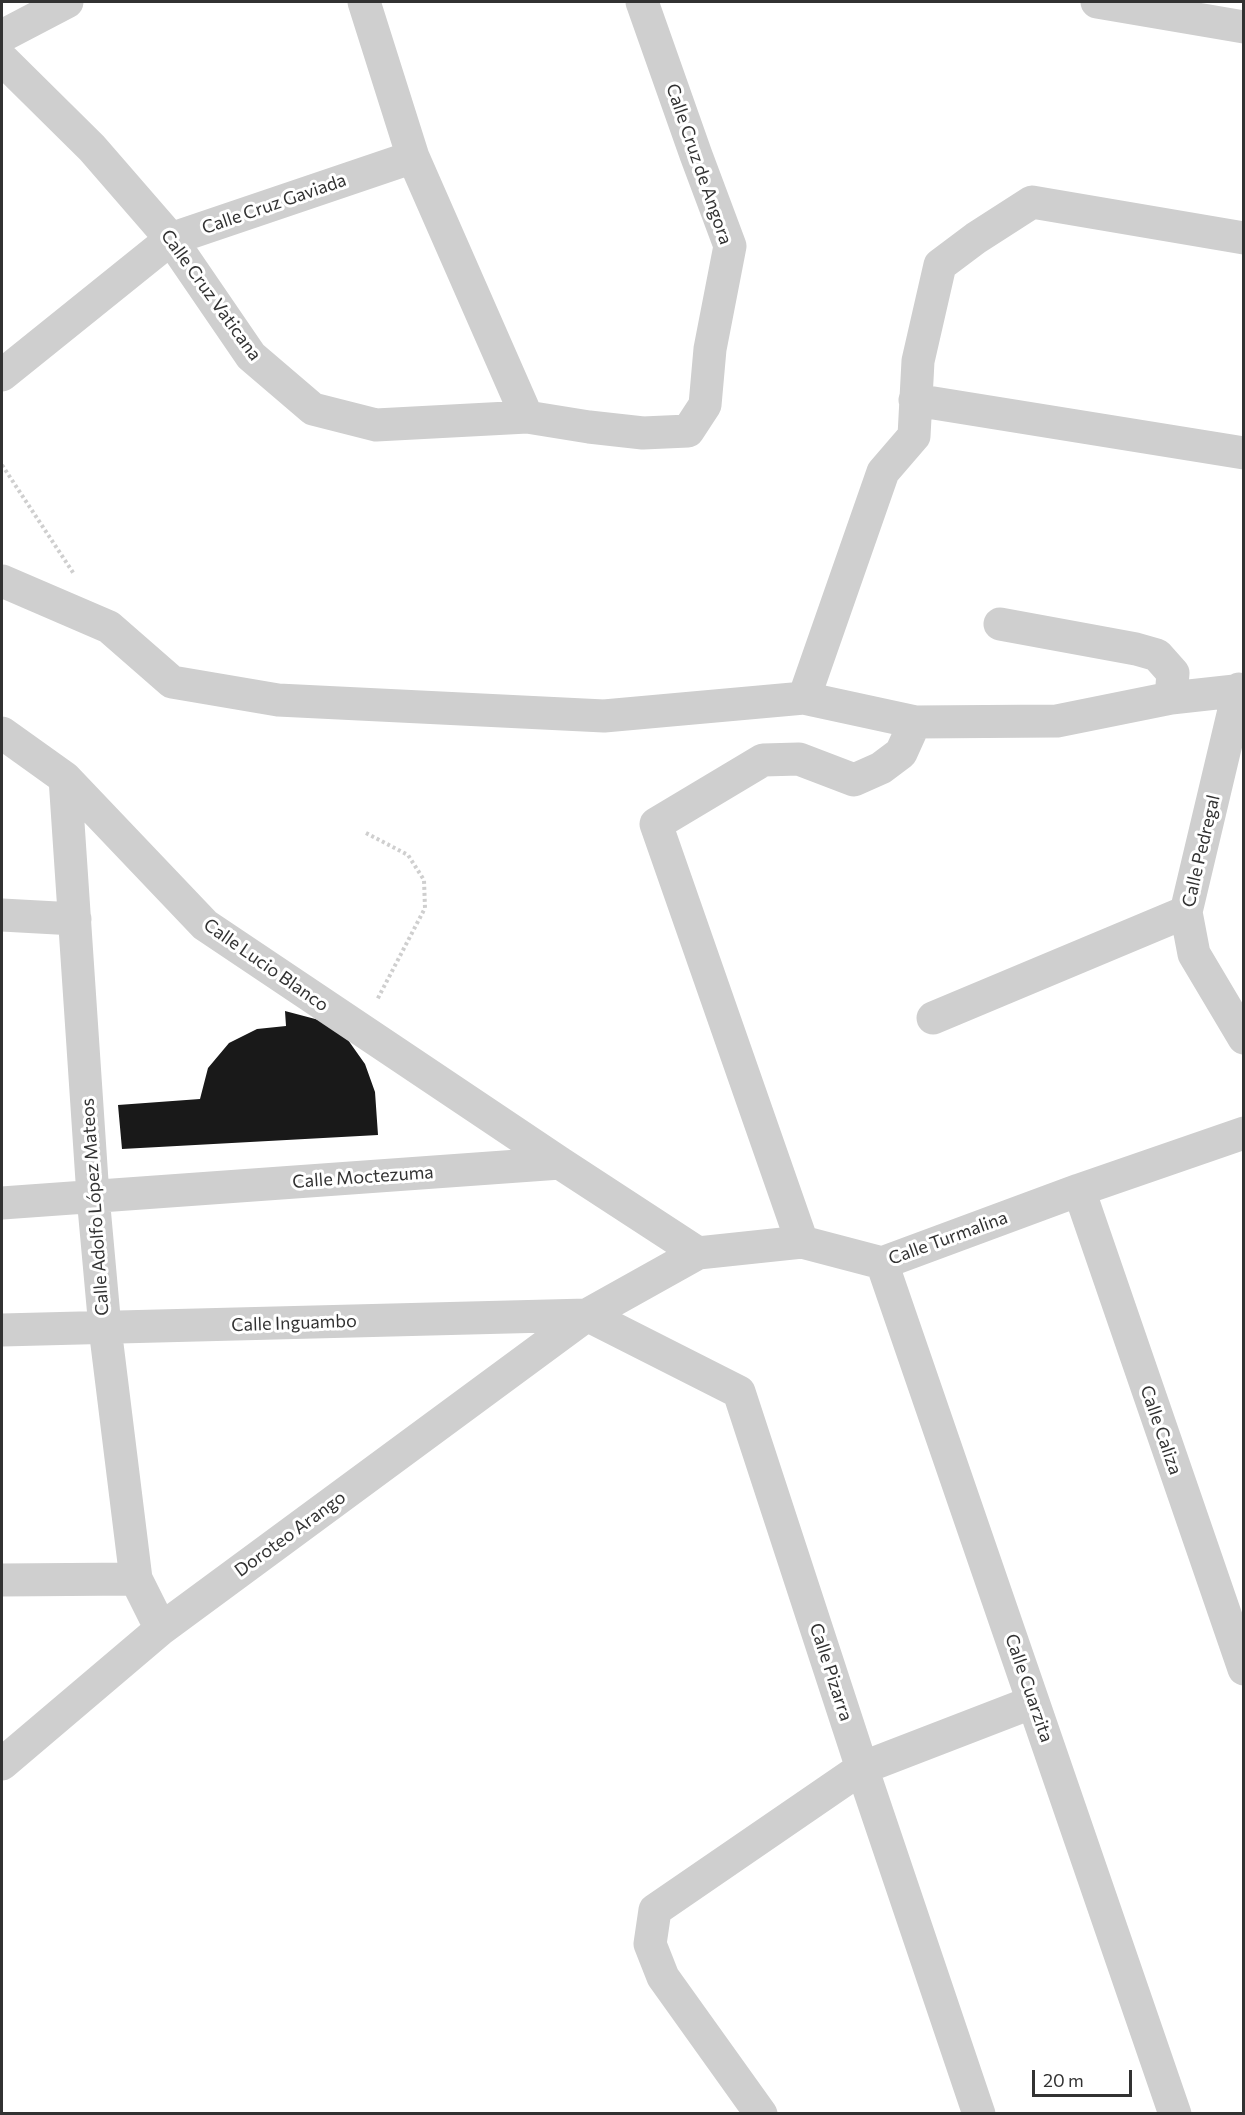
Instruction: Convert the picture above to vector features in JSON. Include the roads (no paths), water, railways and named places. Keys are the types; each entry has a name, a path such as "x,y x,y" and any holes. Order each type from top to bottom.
{"street":[{"path":"2,36 67,2"},
{"path":"364,2 413,157 527,417"},
{"name":"Calle Cruz de Angora","path":"642,2 730,246 710,349 705,405 688,430"},
{"path":"1097,2 1244,27"},
{"name":"Calle Cruz Vaticana","path":"2,59 92,148 171,239 251,356 313,409 376,425 527,417 643,433 688,430"},
{"name":"Calle Cruz Gaviada","path":"2,375 171,239 413,157"},
{"path":"804,698 883,472 914,436 918,362 939,265 1032,202 1244,238"},
{"path":"915,400 1244,453"},
{"path":"2,581 109,627 172,682 278,700 604,716 804,698 915,722 1056,721 1172,698 1241,690"},
{"path":"1000,624 1136,649 1157,656 1173,673 1172,698"},
{"name":"Calle Pedregal","path":"1241,690 1186,912 1194,954 1244,1038"},
{"path":"802,1242 656,824 763,760 800,759 854,780 881,768 901,753 915,722"},
{"name":"Calle Lucio Blanco","path":"2,733 65,778 205,925 560,1163"},
{"name":"Calle Adolfo López Mateos","path":"65,778 93,1196 105,1328 136,1579 161,1629"},
{"path":"933,1018 1186,912"},
{"path":"2,915 75,919"},
{"name":"Calle Turmalina","path":"587,1315 698,1253 802,1242 882,1263 1079,1190 1244,1133"},
{"path":"560,1163 698,1253"},
{"name":"Calle Moctezuma","path":"2,1203 560,1163"},
{"name":"Calle Caliza","path":"1079,1190 1244,1669"},
{"name":"Calle Cuarzita","path":"882,1263 1175,2114"},
{"name":"Calle Inguambo","path":"2,1330 587,1315"},
{"name":"Doroteo Arango","path":"2,1764 161,1629 587,1315"},
{"name":"Calle Pizarra","path":"587,1315 739,1392 862,1768 979,2114"},
{"path":"2,1580 136,1579"},
{"path":"761,2114 663,1977 650,1944 655,1910 862,1768 1033,1702"}]}
